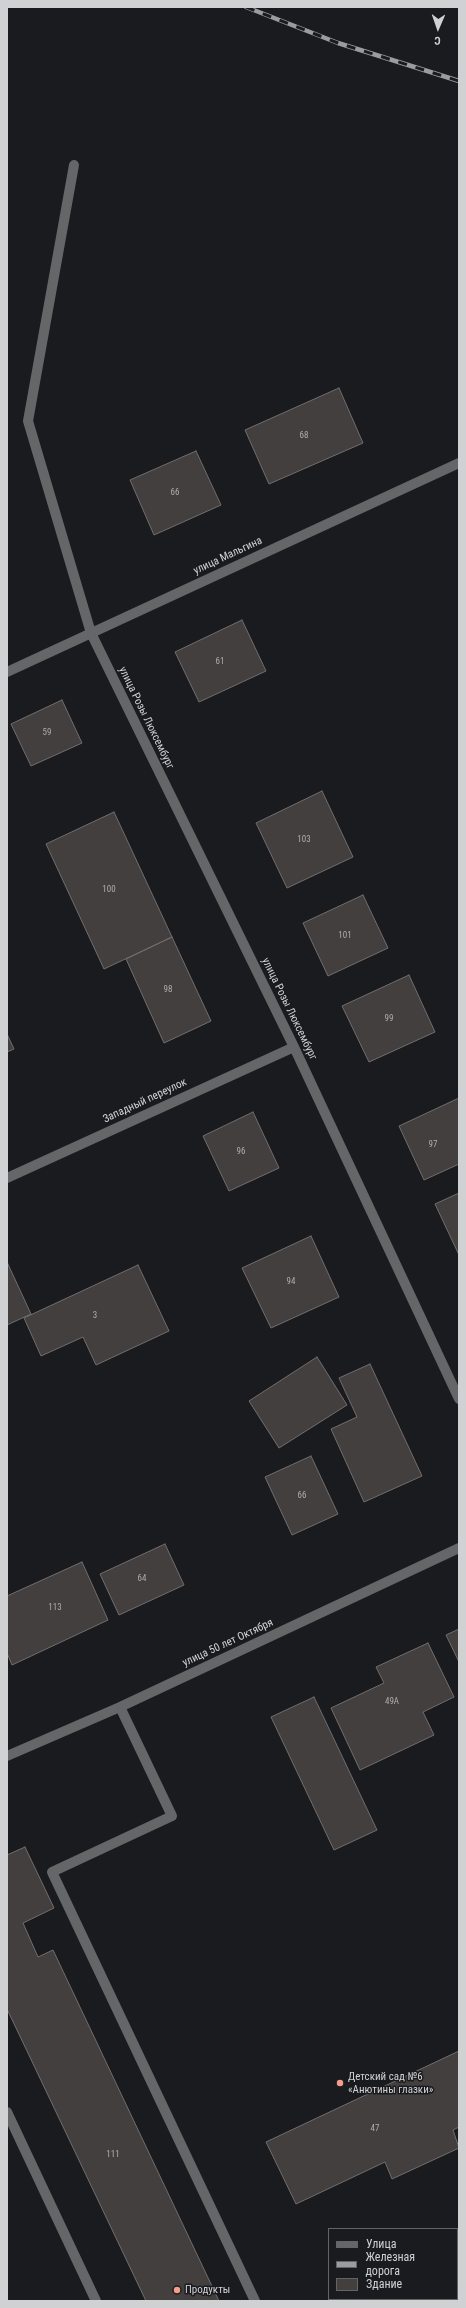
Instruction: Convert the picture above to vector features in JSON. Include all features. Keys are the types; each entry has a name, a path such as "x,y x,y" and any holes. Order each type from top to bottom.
{"street":[{"name":"улица Розы Люксембург","path":"74,165 28,421 91,633 294,1047 459,1399"},
{"name":"улица Мальгина","path":"7,672 459,463"},
{"name":"Западный переулок","path":"7,1178 294,1047"},
{"name":"улица 50 лет Октября","path":"7,1756 120,1707 459,1548"},
{"path":"120,1707 172,1816 52,1872 255,2301"},
{"path":"7,2112 96,2301"}],"building":[{"path":"339,388 363,443 269,484 245,430"},
{"path":"196,451 221,505 154,535 130,480"},
{"path":"242,620 266,671 199,702 175,652"},
{"path":"62,700 82,743 31,766 11,724"},
{"path":"322,791 353,857 287,888 256,823"},
{"path":"114,812 172,937 104,969 46,844"},
{"path":"363,895 388,948 328,976 303,923"},
{"path":"172,937 211,1021 164,1043 126,959"},
{"path":"409,975 435,1032 369,1062 342,1006"},
{"path":"7,1034 14,1049 7,1052"},
{"path":"459,1098 459,1164 424,1180 399,1126"},
{"path":"253,1112 279,1168 229,1191 203,1136"},
{"path":"459,1193 459,1255 435,1204"},
{"path":"311,1236 339,1297 271,1328 242,1268"},
{"path":"7,1262 31,1314 7,1325"},
{"path":"138,1265 169,1331 96,1365 83,1337 41,1356 24,1318"},
{"path":"317,1357 347,1405 279,1448 249,1401"},
{"path":"370,1364 422,1476 364,1502 331,1429 357,1417 339,1378"},
{"path":"311,1456 338,1514 292,1535 265,1477"},
{"path":"165,1544 184,1585 119,1615 100,1574"},
{"path":"82,1562 108,1620 12,1665 7,1653 7,1596"},
{"path":"459,1629 459,1662 446,1635"},
{"path":"428,1643 454,1697 423,1712 434,1735 360,1770 331,1708 384,1683 376,1667"},
{"path":"314,1697 377,1830 334,1850 271,1717"},
{"path":"25,1847 54,1908 23,1923 38,1957 53,1950 219,2301 146,2301 7,2009 7,1855"},
{"path":"459,2051 459,2127 453,2130 459,2148 392,2179 385,2162 296,2204 266,2142"}],"railway":[{"path":"246,7 338,43 459,81"}],"place":[{"name":"Детский сад №6 «Анютины глазки»","path":"340,2083"},
{"name":"Продукты","path":"177,2290"}]}
